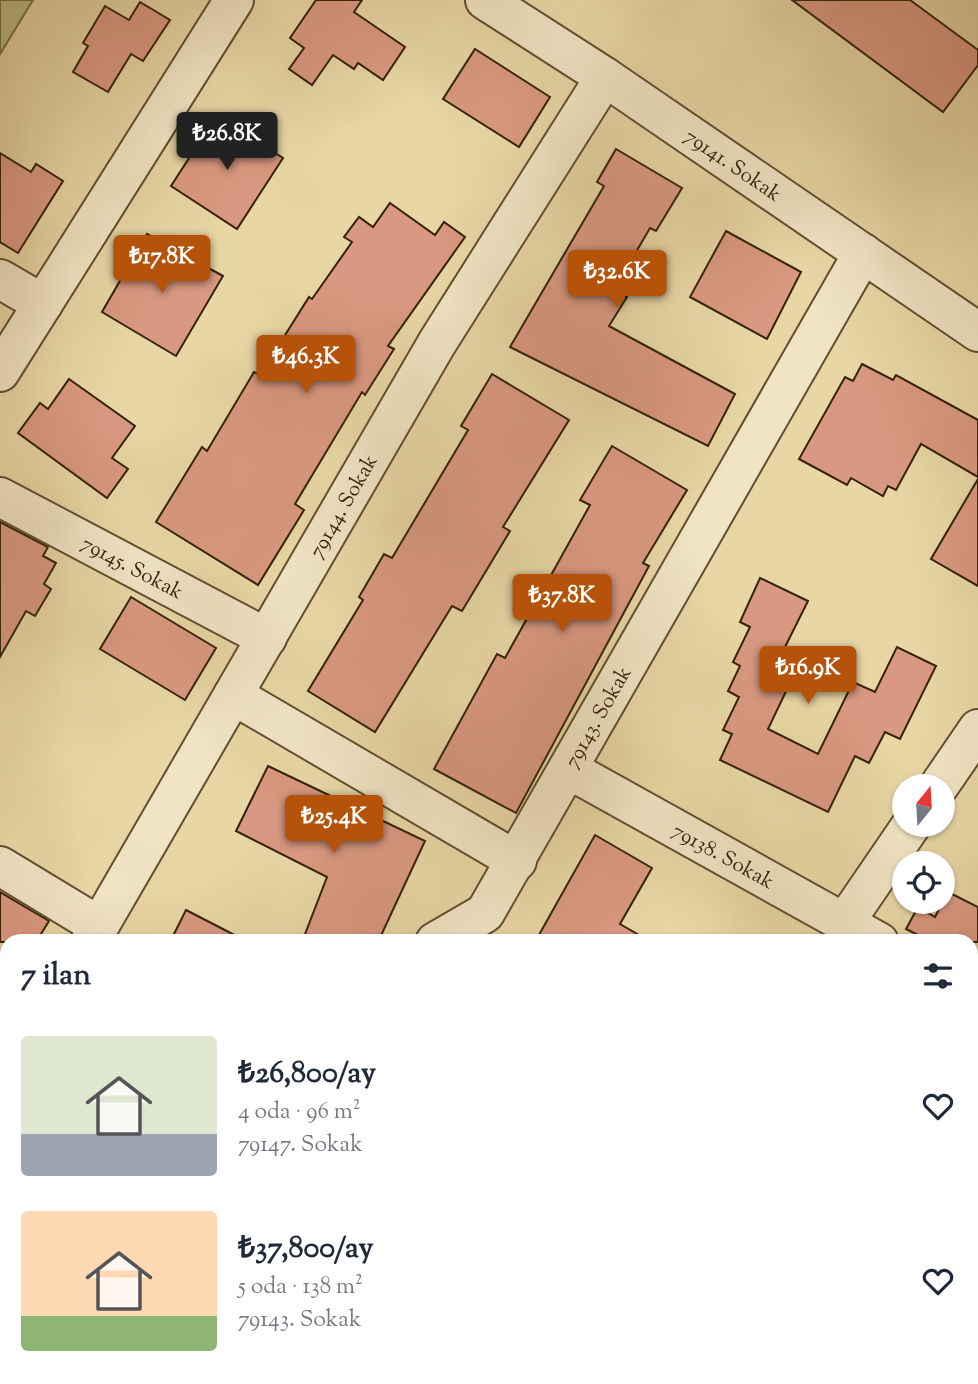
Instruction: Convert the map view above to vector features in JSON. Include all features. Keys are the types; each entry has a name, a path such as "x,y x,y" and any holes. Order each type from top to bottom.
{"street":[{"name":"79141. Sokak","path":"485,0 605,77 978,332"},
{"path":"0,372 43,304 218,6"},
{"name":"79144. Sokak","path":"94,934 437,343 605,77"},
{"name":"79143. Sokak","path":"449,934 485,913 863,253"},
{"path":"0,279 43,304"},
{"name":"79145. Sokak","path":"0,497 267,638"},
{"path":"233,695 517,860"},
{"path":"947,774 978,729"},
{"name":"79138. Sokak","path":"568,769 865,934"},
{"path":"845,922 903,837"},
{"path":"0,866 94,934"}],"green space":[{"path":"0,0 33,0 0,54"}],"building":[{"path":"316,0 362,0 354,12 405,47 383,80 358,63 354,69 333,55 312,85 289,69 304,48 290,38"},
{"path":"792,0 910,0 978,50 978,65 943,112"},
{"path":"140,2 170,20 143,61 131,54 108,92 73,72 88,46 83,43 105,6 129,20"},
{"path":"475,49 550,97 519,147 443,99"},
{"path":"217,115 283,158 237,229 171,186"},
{"path":"616,149 682,188 656,231 650,228 614,290 627,297 609,326 735,394 708,446 510,347 604,186 597,182"},
{"path":"0,153 31,172 36,164 63,181 18,253 0,242"},
{"path":"390,203 435,235 444,222 465,237 388,346 394,349 365,395 362,392 295,504 304,510 258,585 156,522 202,447 207,451 254,372 260,375 309,297 312,299 352,242 344,237 359,217 373,227"},
{"path":"726,231 801,272 767,339 690,297"},
{"path":"147,234 223,276 176,356 102,312"},
{"path":"862,364 893,380 896,375 978,420 978,477 921,444 896,490 888,486 883,496 851,478 847,485 799,459 845,377 853,381"},
{"path":"492,374 569,420 503,527 510,531 462,611 452,606 375,732 308,691 363,600 359,597 384,554 392,558 468,430 461,426"},
{"path":"69,379 135,426 112,458 128,469 107,498 18,433 40,403 48,409"},
{"path":"612,446 687,490 643,563 649,566 516,813 434,769 497,654 505,658 590,505 580,500"},
{"path":"978,479 978,586 931,559"},
{"path":"0,522 48,547 43,556 56,563 44,584 51,589 35,616 26,611 0,657"},
{"path":"760,578 808,601 784,649 802,658 768,729 818,754 853,682 875,692 897,647 936,666 900,739 885,732 869,763 855,756 828,812 720,760 732,734 723,730 739,697 728,691 740,666 733,662 750,627 740,622"},
{"path":"131,597 216,648 185,700 100,649"},
{"path":"268,766 425,841 382,934 305,934 327,877 236,831"},
{"path":"595,835 652,868 620,924 637,934 539,934"},
{"path":"0,892 49,921 41,934 0,934"},
{"path":"955,896 978,907 978,934 916,934 906,929 914,914 930,914 935,917 937,914 955,914"},
{"path":"186,910 232,934 174,934"}]}
